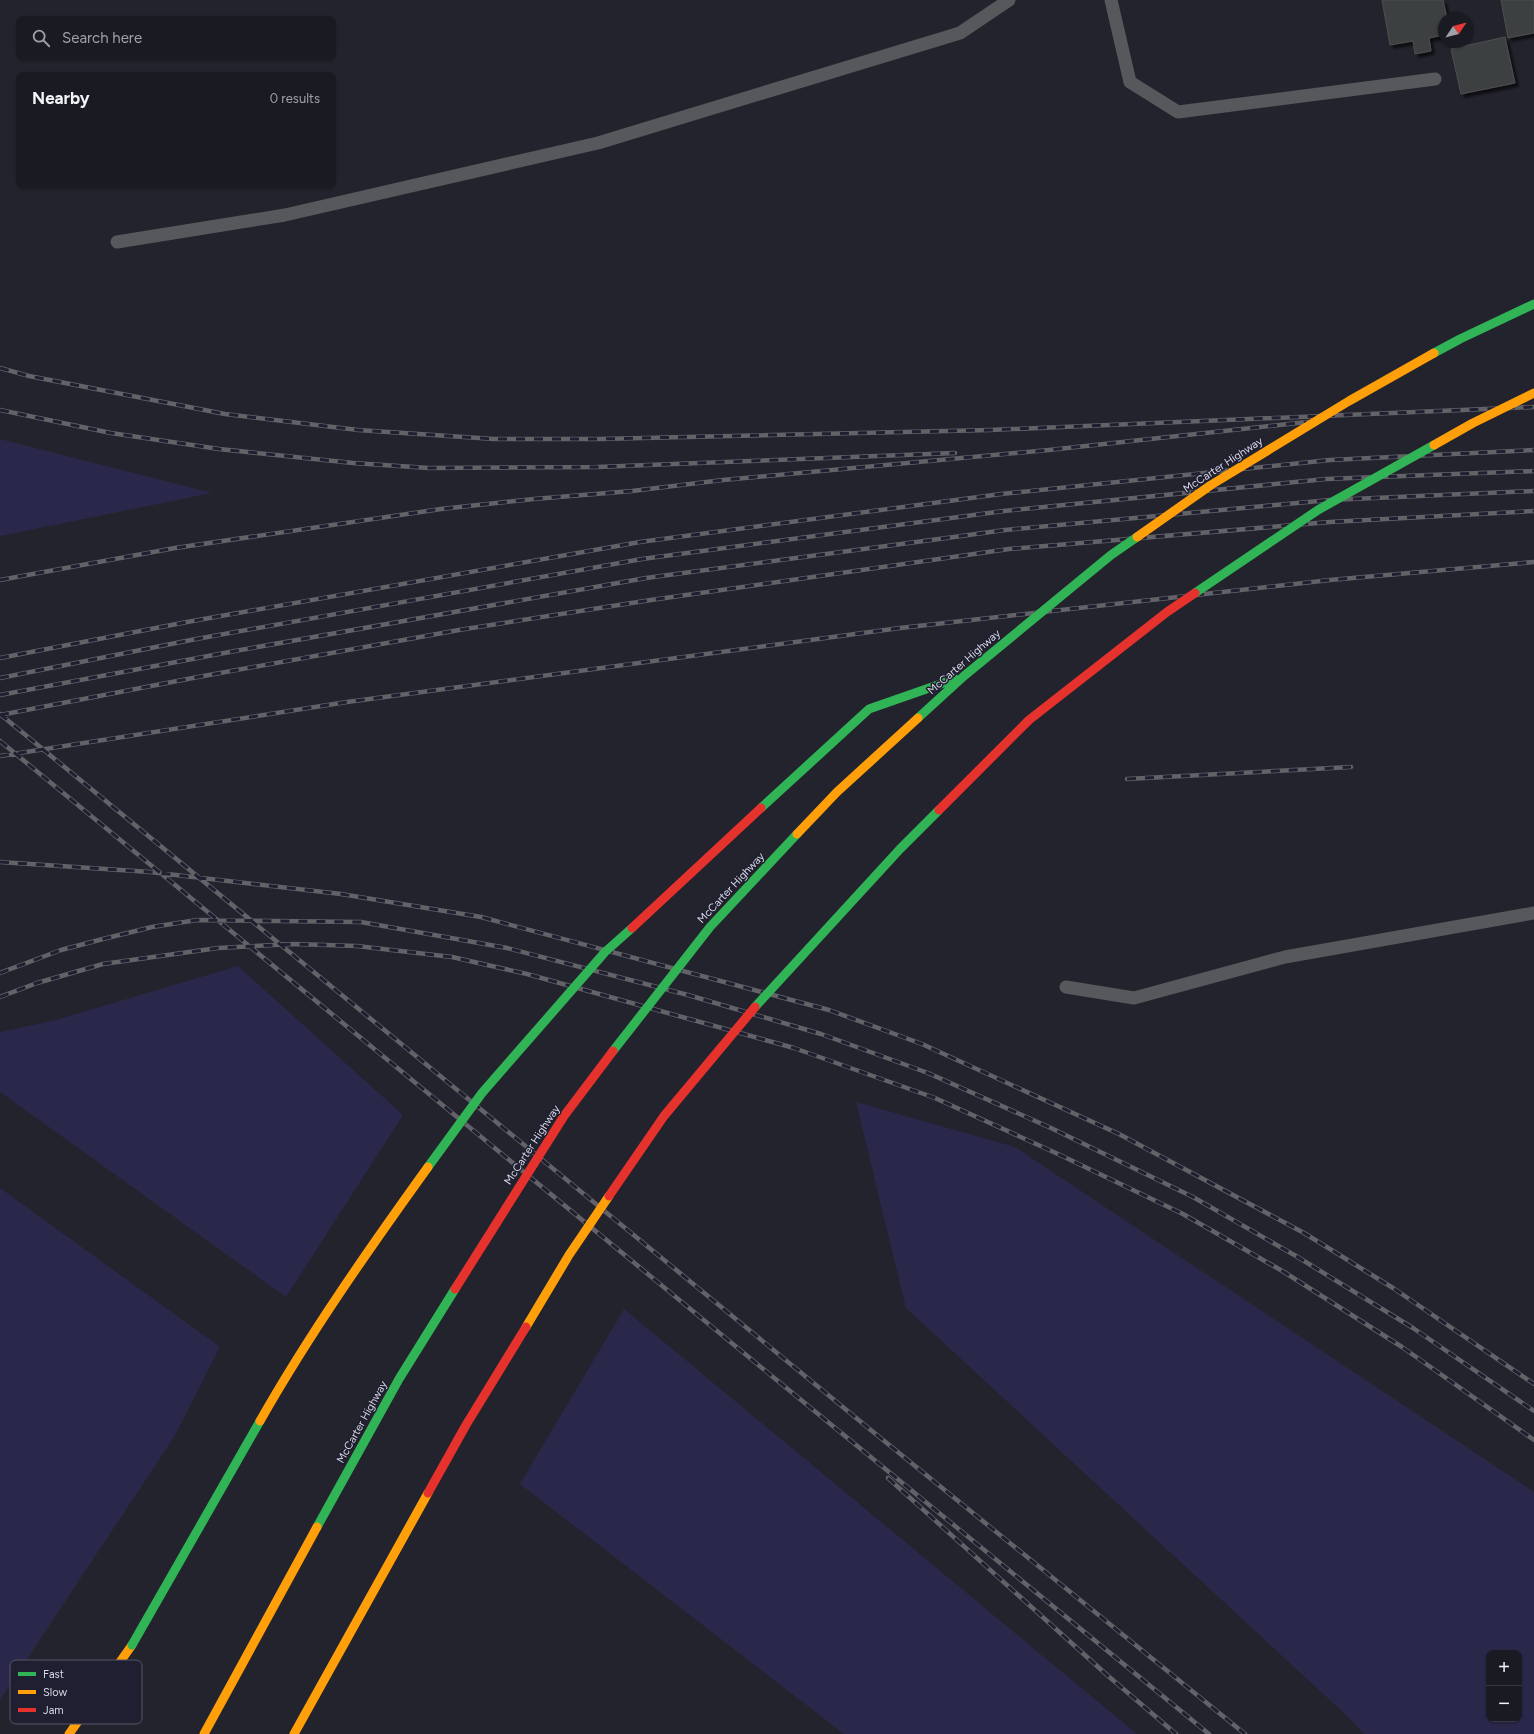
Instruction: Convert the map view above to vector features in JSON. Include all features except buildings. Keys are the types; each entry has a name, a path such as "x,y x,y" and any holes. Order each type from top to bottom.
{"highway":[{"name":"McCarter Highway","path":"204,1734 399,1379 564,1116 634,1021 710,927 837,792 964,676 1111,555 1211,485 1348,401 1460,339 1534,304"},
{"path":"294,1734 466,1424 569,1255 664,1116 774,984 900,849 1029,720 1167,612 1318,510 1473,423 1534,393"},
{"path":"124,1660 281,1384 377,1237 482,1093 605,952 869,709 964,676"},
{"path":"122,1660 132,1646"},
{"path":"69,1734 76,1724"}],"lane":[{"path":"117,242 285,215 598,143 960,33 1009,0"},
{"path":"1111,0 1130,82 1178,112 1435,79"},
{"path":"1066,987 1134,998 1285,957 1534,914"}],"shaded area":[{"path":"0,439 212,493 0,536"},
{"path":"238,966 403,1115 286,1297 0,1092 0,1032 56,1020"},
{"path":"856,1102 1015,1147 1534,1492 1534,1734 1364,1734 1346,1715 906,1308"},
{"path":"0,1188 220,1347 174,1437 26,1660 10,1660 10,1685 0,1700"},
{"path":"624,1309 1137,1734 844,1734 520,1484"}],"railway":[{"path":"0,368 29,376 225,414 358,430 494,439 599,439 990,430 1534,407"},
{"path":"0,410 111,433 219,449 353,463 429,468 597,467 955,453"},
{"path":"0,580 175,548 441,509 534,499 632,491 723,480 1049,450 1307,422"},
{"path":"0,658 187,622 640,542 1001,494 1330,460 1534,450"},
{"path":"0,678 191,640 642,559 1004,511 1326,479 1534,471"},
{"path":"0,695 235,651 646,578 1005,530 1330,500 1534,491"},
{"path":"0,715 198,677 459,630 651,600 1009,549 1330,522 1534,511"},
{"path":"0,756 347,702 900,628 1330,580 1534,562"},
{"path":"0,714 872,1431 1245,1734"},
{"path":"0,741 1209,1734"},
{"path":"1127,779 1351,767"},
{"path":"0,862 150,872 341,894 481,917 829,1010 922,1044 1119,1134 1304,1233 1393,1288 1534,1384"},
{"path":"0,973 61,950 152,927 197,920 361,922 507,948 688,995 821,1034 928,1073 1051,1128 1193,1197 1296,1256 1413,1328 1534,1411"},
{"path":"0,997 37,983 103,964 218,948 294,944 357,946 452,957 527,974 794,1048 935,1098 1058,1154 1183,1214 1284,1272 1402,1347 1534,1440"},
{"path":"888,1478 1107,1675 1176,1734"}],"traffic: slow":[{"path":"1137,537 1211,485 1349,401 1434,353"},
{"path":"1434,445 1473,423 1534,393"},
{"path":"797,834 837,792 918,718"},
{"path":"260,1421 299,1356 341,1292 428,1167"},
{"path":"526,1327 569,1255 609,1196"},
{"path":"294,1734 428,1493"},
{"path":"204,1734 317,1527"},
{"path":"121,1660 132,1645"},
{"path":"69,1734 76,1724"}],"traffic: fast":[{"path":"1434,353 1534,304"},
{"path":"1195,593 1318,510 1434,445"},
{"path":"918,718 964,676 1111,555 1137,537"},
{"path":"761,808 869,709 955,679"},
{"path":"755,1007 900,849 939,810"},
{"path":"613,1051 710,927 797,834"},
{"path":"428,1167 482,1093 605,952 632,928"},
{"path":"317,1527 399,1379 455,1289"},
{"path":"132,1645 260,1421"}],"traffic: jam":[{"path":"939,810 1029,720 1167,612 1195,593"},
{"path":"632,928 761,808"},
{"path":"609,1196 664,1116 755,1007"},
{"path":"455,1289 564,1116 613,1051"},
{"path":"428,1493 466,1425 526,1327"}]}
